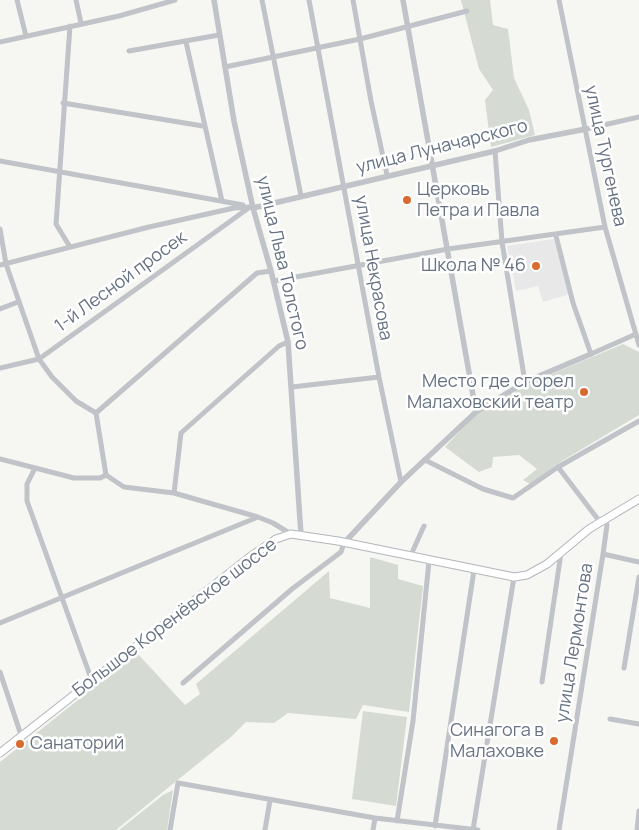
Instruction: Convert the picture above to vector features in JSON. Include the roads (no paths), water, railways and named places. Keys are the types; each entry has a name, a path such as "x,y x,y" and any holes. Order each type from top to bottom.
{"main road":[{"name":"Большое Коренёвское шоссе","path":"0,752 251,556 271,542 291,534 514,577 532,573 603,520 639,499"}],"street":[{"path":"17,0 26,36"},
{"path":"76,0 82,23"},
{"path":"0,42 119,16 172,0"},
{"name":"улица Льва Толстого","path":"214,0 251,207 274,281 288,342 301,535"},
{"path":"262,0 301,196"},
{"name":"улица Некрасова","path":"309,0 379,377 401,482"},
{"path":"353,0 387,175"},
{"path":"403,0 476,412"},
{"name":"улица Тургенева","path":"559,0 605,227 639,345"},
{"path":"225,67 360,39 467,11"},
{"path":"70,26 63,102 56,224 70,247"},
{"path":"128,51 219,35"},
{"path":"186,42 203,126 222,200"},
{"path":"63,102 203,126"},
{"name":"улица Луначарского","path":"251,207 495,151 529,140 639,117"},
{"path":"495,151 502,242 525,382"},
{"path":"0,160 222,200 251,207"},
{"path":"3,264 149,227 234,208 251,207"},
{"name":"1-й Лесной просек","path":"0,368 39,359 251,207"},
{"path":"274,281 448,250 556,236 605,227"},
{"path":"0,230 3,264 39,359 52,377 76,401 96,413 106,475 124,487 174,493 258,517 273,523 291,534"},
{"path":"556,236 573,304 591,354"},
{"path":"96,413 257,273 271,271"},
{"path":"0,309 18,302"},
{"path":"183,683 292,589 341,552 344,543 401,482 476,412 525,382 636,334"},
{"path":"174,493 181,433 278,346 288,342"},
{"path":"292,387 379,377"},
{"path":"425,460 483,489 507,498 513,498 558,467 639,421"},
{"path":"0,459 74,478 100,478 106,475"},
{"path":"558,467 603,520"},
{"path":"35,468 27,484 27,501 92,681"},
{"path":"0,623 258,517"},
{"name":"улица Лермонтова","path":"559,830 603,554 607,525 603,520"},
{"path":"410,556 424,526"},
{"path":"542,682 561,552"},
{"path":"603,554 639,562"},
{"path":"397,821 413,721 429,561"},
{"path":"435,826 474,570"},
{"path":"473,830 514,577"},
{"path":"624,668 639,577"},
{"path":"0,672 21,735"},
{"path":"610,718 639,724"},
{"path":"170,830 178,783 375,818 478,830"},
{"path":"265,830 270,800"},
{"path":"636,830 639,811"},
{"path":"373,830 375,818"}],"place":[{"name":"Церковь Петра и Павла","path":"407,200"},
{"name":"Школа № 46","path":"536,266"},
{"name":"Место где сгорел Малаховский театр","path":"584,392"},
{"name":"Синагога в Малаховке","path":"554,741"},
{"name":"Санаторий","path":"20,744"}]}
